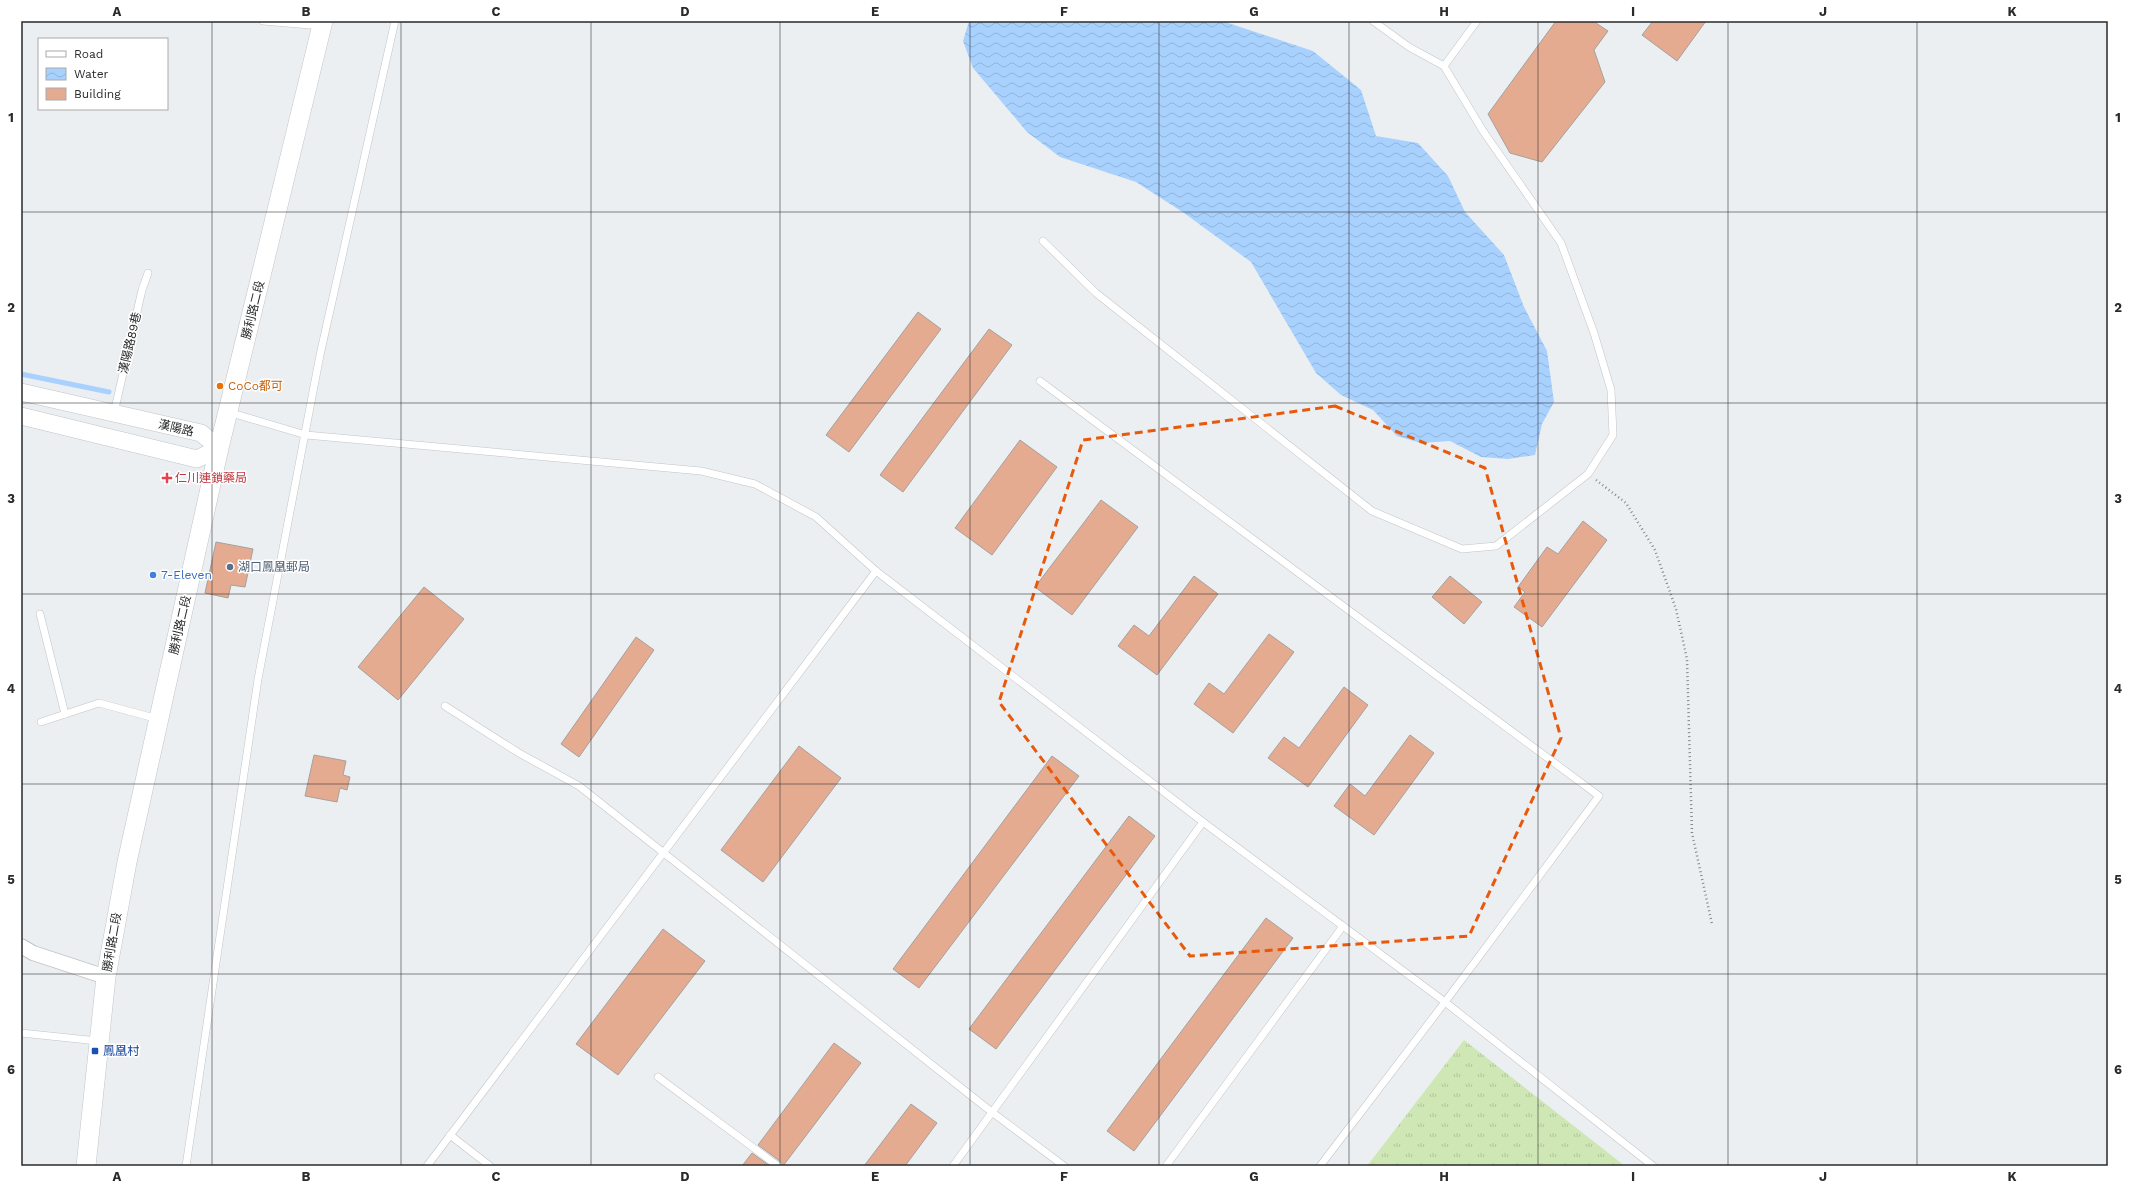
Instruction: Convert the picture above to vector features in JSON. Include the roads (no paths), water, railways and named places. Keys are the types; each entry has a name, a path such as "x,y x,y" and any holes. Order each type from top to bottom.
{"main road":[{"name":"勝利路二段","path":"86,1166 106,977 127,862 219,448 323,24"}],"street":[{"name":"漢陽路","path":"21,392 201,434 219,448 196,459 21,416"},
{"path":"21,946 33,953 106,977"}],"lane":[{"path":"263,21 323,24"},
{"path":"186,1166 258,679 306,435 320,355 395,21"},
{"path":"1043,241 1096,293 1372,511 1462,549 1496,546 1588,474 1613,435 1611,390 1594,333 1561,243 1483,130 1444,66 1409,47 1373,21"},
{"path":"1444,66 1477,21"},
{"name":"漢陽路89巷","path":"114,414 142,290 148,273"},
{"path":"1040,380 1599,796 1446,1002 1320,1166"},
{"path":"228,412 306,435 693,470 755,484 816,517 876,571 1203,822 1446,1002 1653,1166"},
{"path":"427,1166 876,571"},
{"path":"40,614 65,714"},
{"path":"41,722 99,703 159,719"},
{"path":"445,706 520,753 579,786 993,1113 1064,1166"},
{"path":"953,1166 1203,822"},
{"path":"1166,1166 1343,926"},
{"path":"21,1033 99,1041"},
{"path":"658,1077 778,1166"},
{"path":"450,1135 490,1166"}],"water":[{"path":"969,21 1222,21 1313,51 1361,90 1376,136 1418,143 1448,176 1465,212 1504,255 1524,307 1547,351 1554,402 1542,424 1535,455 1508,459 1481,457 1450,441 1421,443 1397,436 1373,410 1341,395 1316,373 1251,262 1184,213 1136,182 1060,157 1027,132 973,68 963,41"}],"waterway":[{"path":"21,374 109,392"}],"place":[{"name":"CoCo都可","path":"220,386"},
{"name":"仁川連鎖藥局","path":"167,478"},
{"name":"湖口鳳凰郵局","path":"230,567"},
{"name":"7-Eleven","path":"153,575"},
{"name":"鳳凰村","path":"95,1051"}]}
